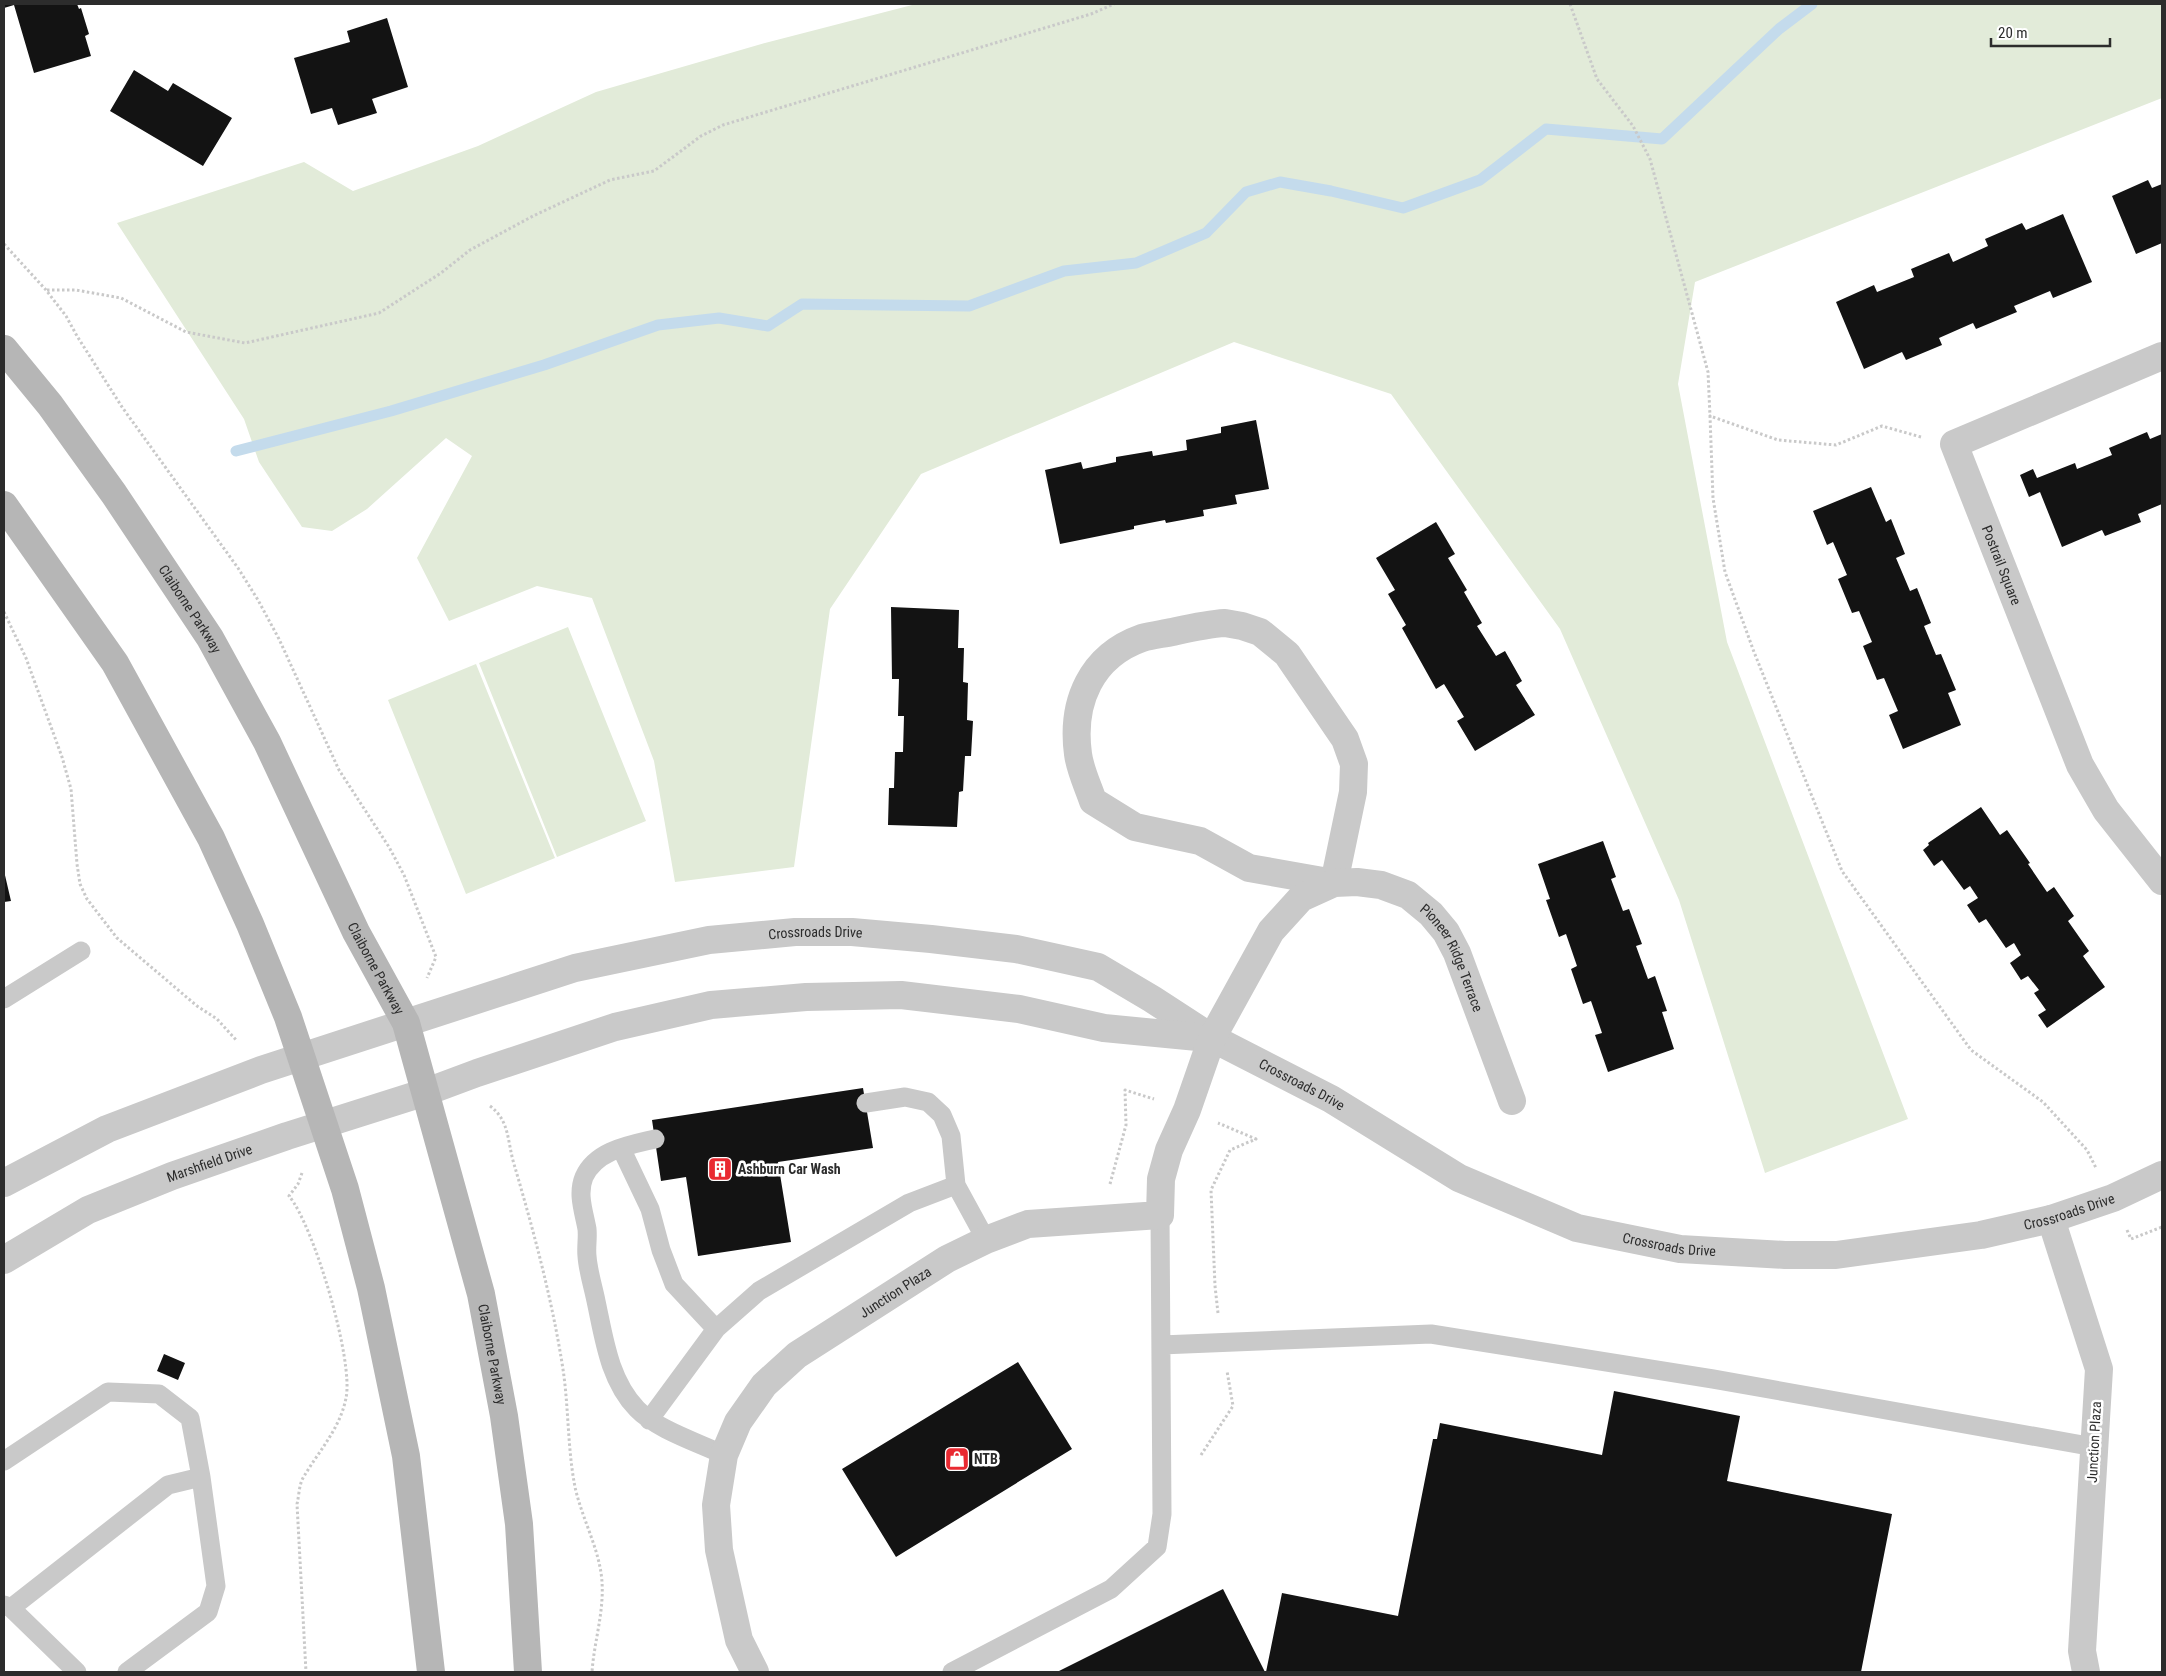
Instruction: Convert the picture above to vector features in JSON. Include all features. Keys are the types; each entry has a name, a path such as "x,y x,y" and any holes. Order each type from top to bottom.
{"main road":[{"name":"Claiborne Parkway","path":"4,349 50,405 119,502 210,638 267,742 356,932 406,1023 481,1294 504,1416 519,1524 528,1672"},
{"path":"4,505 115,663 212,838 250,924 288,1018 345,1189 371,1288 406,1456 431,1672"}],"street":[{"path":"1954,444 2162,356"},
{"name":"Postrail Square","path":"1954,444 2080,765 2106,810 2162,881"},
{"name":"Pioneer Ridge Terrace","path":"1334,883 1353,792 1354,764 1345,739 1288,654 1260,632 1225,623 1208,624 1143,638 1122,648 1106,659 1095,671 1084,690 1077,724 1078,755 1093,802 1135,827 1200,840 1248,868 1334,883 1357,882 1381,885 1408,895 1431,914 1446,932 1457,953 1512,1100"},
{"name":"Pioneer Ridge Terrace","path":"1212,1038 1271,931 1301,898 1334,883"},
{"name":"Crossroads Drive","path":"406,1023 575,968 709,940 795,932 852,932 931,938 1016,949 1098,967 1212,1038 1331,1099 1459,1178 1577,1228 1680,1248 1785,1255 1836,1255 1981,1235 2051,1219 2113,1198 2162,1175"},
{"name":"Crossroads Drive","path":"426,1092 615,1027 710,1005 806,996 901,994 1019,1009 1104,1028 1212,1038"},
{"path":"4,1183 107,1129 262,1070 406,1023"},
{"path":"1160,1215 1161,1179 1169,1150 1187,1110 1212,1038"},
{"name":"Marshfield Drive","path":"4,1260 88,1210 172,1176 287,1136 426,1092"},
{"name":"Junction Plaza","path":"755,1672 739,1640 719,1550 716,1505 724,1455 738,1422 764,1385 797,1355 947,1259 986,1240 1028,1224 1160,1215"},
{"name":"Junction Plaza","path":"2051,1219 2098,1369 2082,1651 2086,1672"}],"lane":[{"path":"4,999 81,951"},
{"path":"866,1103 905,1097 928,1102 942,1115 951,1136 956,1185 986,1240"},
{"path":"655,1139 621,1148 596,1160 584,1177 581,1200 587,1231 587,1257 608,1357 618,1383 636,1408 649,1420 724,1455"},
{"path":"621,1148 650,1209 661,1250 674,1284 716,1329"},
{"path":"649,1420 716,1329 759,1291 908,1203 956,1185"},
{"path":"952,1672 1111,1589 1157,1547 1162,1514 1160,1215"},
{"path":"1161,1345 1431,1334 1713,1379 2094,1447"},
{"path":"4,1460 108,1392 159,1394 190,1418 201,1477 216,1586 208,1612 127,1672"},
{"path":"78,1672 7,1607 168,1485 201,1477"}],"path":[{"path":"4,244 46,290 76,290 121,298 186,332 245,343 379,313 441,273 470,250 533,216 610,180 654,171 702,136 723,124 1091,14 1114,4"},
{"path":"1570,4 1598,79 1633,126 1650,160 1708,372 1713,498 1725,572 1754,652 1842,871 1971,1050 2043,1102 2086,1150 2113,1198 2131,1239 2162,1227"},
{"path":"1710,416 1778,440 1836,445 1882,426 1906,434 1954,444"},
{"path":"4,612 26,658 62,757 71,789 80,884 87,899 117,938 160,977 217,1019 262,1070"},
{"path":"1114,1218 1110,1180 1126,1124 1125,1090 1187,1110 1256,1139 1230,1150 1211,1190 1215,1286 1222,1343 1233,1406 1201,1455"},
{"path":"287,1136 302,1173 298,1184 289,1196 297,1206 315,1247 334,1313 347,1374 346,1397 339,1421 302,1480 297,1504 306,1672"}],"green space":[{"path":"916,4 2162,4 2162,98 1695,282 1678,384 1727,642 1908,1119 1765,1173 1679,900 1560,629 1391,394 1234,342 921,474 830,609 794,867 675,882 654,761 592,598 537,586 449,621 417,558 472,456 446,438 367,509 332,531 302,527 259,462 244,419 117,223 304,162 353,191 478,146 596,92 765,43"},
{"path":"568,627 646,821 557,857 479,663"},
{"path":"476,664 555,858 466,894 388,700"}],"building":[{"path":"4,4 77,4 79,9 81,8 89,34 85,36 91,56 34,73 14,5 4,8"},
{"path":"387,18 408,87 372,99 377,113 338,125 332,108 311,114 294,58 350,42 347,31"},
{"path":"134,70 168,91 173,83 232,118 203,166 110,111"},
{"path":"2148,180 2152,188 2162,184 2162,243 2136,254 2112,196"},
{"path":"2063,214 2092,282 2053,298 2050,291 2014,306 2017,312 1976,329 1973,323 1939,338 1942,345 1906,360 1902,352 1864,369 1836,302 1874,285 1877,292 1914,277 1911,269 1949,253 1953,262 1988,246 1985,239 2022,223 2026,230"},
{"path":"1256,420 1269,489 1235,495 1237,504 1203,510 1204,516 1166,523 1165,520 1134,526 1134,529 1060,544 1045,470 1081,462 1083,469 1116,462 1116,457 1152,451 1153,456 1187,450 1186,440 1221,433 1221,427"},
{"path":"2147,432 2150,439 2162,434 2162,504 2138,514 2141,522 2105,536 2102,530 2062,547 2040,492 2029,497 2020,475 2033,469 2037,478 2075,463 2077,469 2112,455 2109,448"},
{"path":"1871,487 1886,522 1891,519 1905,554 1896,558 1910,591 1917,588 1931,623 1924,626 1936,655 1941,654 1956,690 1948,693 1961,725 1903,749 1889,715 1898,711 1884,678 1877,680 1863,646 1872,642 1859,611 1852,613 1838,579 1847,575 1833,542 1827,545 1813,511"},
{"path":"1436,522 1455,554 1448,558 1467,590 1464,592 1482,623 1477,626 1496,656 1505,651 1522,681 1516,685 1535,715 1475,751 1457,721 1464,717 1444,684 1436,689 1402,628 1406,625 1388,594 1395,590 1376,558"},
{"path":"891,607 959,610 958,648 964,648 963,682 968,683 967,720 973,721 971,756 965,756 963,791 959,792 957,827 888,825 889,788 894,788 895,752 903,752 904,716 898,716 899,679 892,679"},
{"path":"1981,807 2000,835 2007,830 2047,892 2054,887 2074,916 2068,921 2089,951 2083,956 2105,987 2047,1028 2038,1015 2046,1010 2034,993 2039,990 2028,976 2021,980 2010,963 2021,955 2014,943 2006,948 1986,919 1979,923 1967,905 1978,898 1970,886 1964,890 1942,860 1934,866 1923,850 1929,845 1928,843"},
{"path":"1603,841 1616,877 1611,879 1623,911 1629,909 1642,944 1636,946 1648,979 1655,976 1667,1011 1662,1012 1674,1049 1608,1072 1595,1035 1602,1033 1591,1001 1583,1004 1571,969 1577,966 1566,934 1559,937 1546,900 1550,899 1538,864"},
{"path":"4,871 11,901 4,902"},
{"name":"Ashburn Car Wash","path":"863,1088 873,1148 778,1162 791,1242 698,1256 686,1177 661,1181 652,1120"},
{"path":"164,1354 185,1363 178,1380 157,1371"},
{"name":"NTB","path":"1018,1362 1072,1449 896,1557 842,1469"},
{"path":"1614,1391 1740,1416 1727,1481 1892,1514 1861,1672 1266,1672 1282,1593 1398,1616 1433,1439 1437,1439 1440,1423 1602,1455"},
{"path":"1223,1589 1265,1672 1057,1672"}],"waterway":[{"path":"236,451 391,411 544,365 658,325 719,318 768,326 802,304 969,306 1064,271 1136,263 1206,233 1246,192 1280,182 1331,191 1403,208 1480,180 1546,129 1662,139 1779,29 1812,4"}],"place":[{"name":"Ashburn Car Wash","path":"720,1169"},
{"name":"NTB","path":"957,1459"}]}
